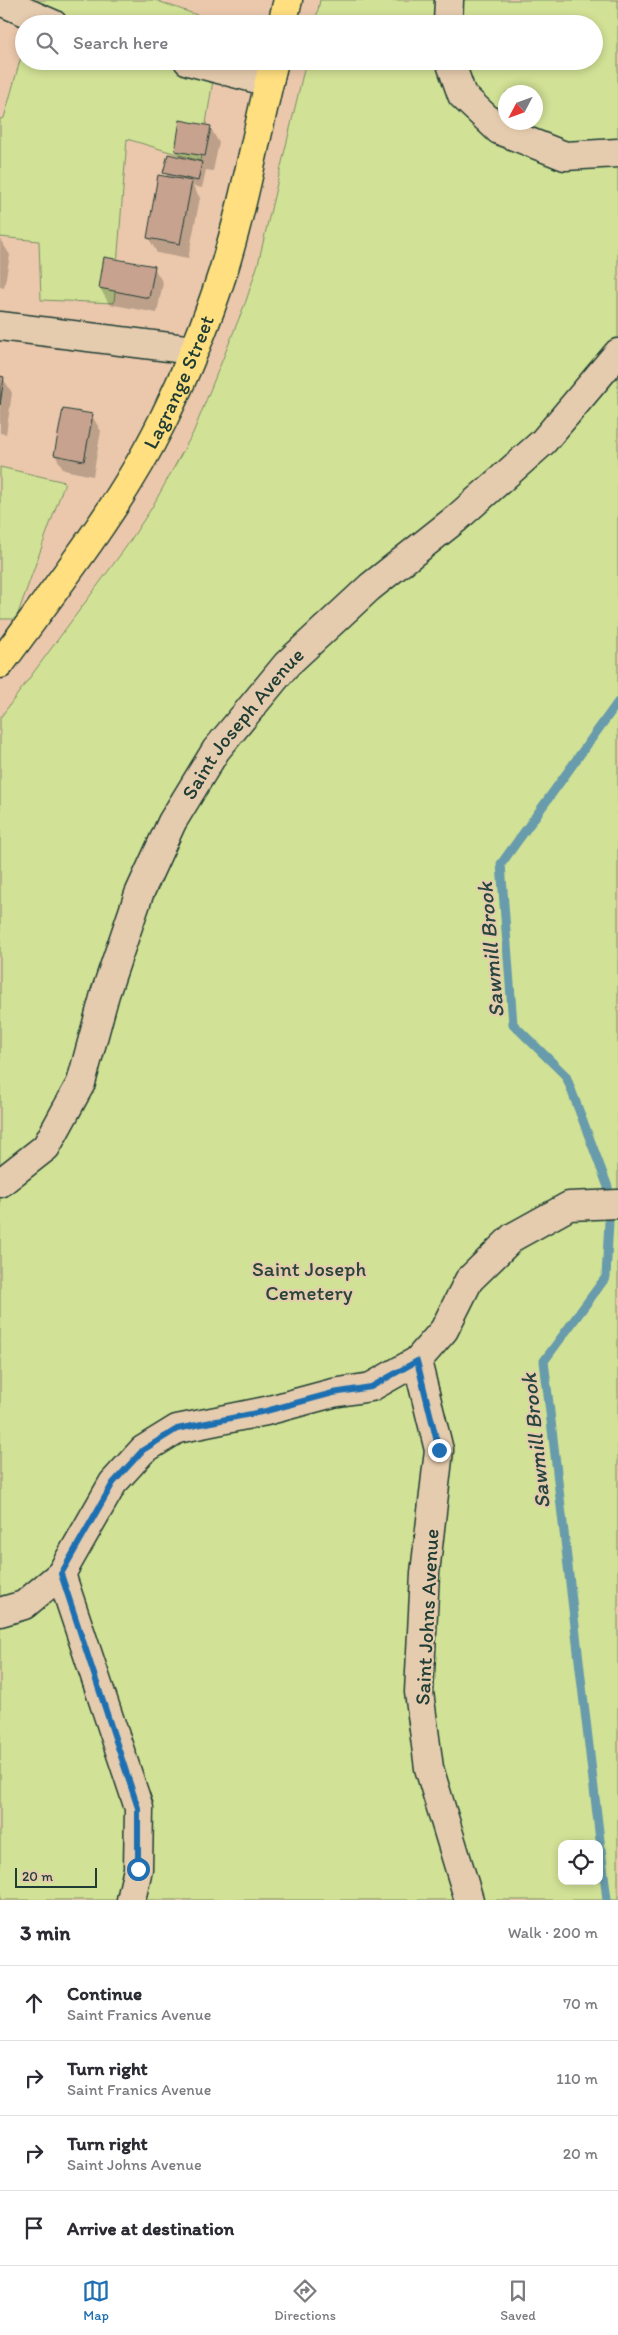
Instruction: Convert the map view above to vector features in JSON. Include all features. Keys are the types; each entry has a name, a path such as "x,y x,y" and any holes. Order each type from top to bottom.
{"main road":[{"path":"284,15 288,0"},
{"name":"Lagrange Street","path":"0,664 86,547 132,477 162,422 193,350 222,274 232,239 271,71"}],"street":[{"path":"448,15 449,0"},
{"path":"0,1 32,15"},
{"path":"453,70 462,95 499,130 565,156 618,154"},
{"path":"0,326 193,350"},
{"name":"Saint Joseph Avenue","path":"0,1183 46,1147 80,1083 105,994 139,894 172,822 216,750 287,664 370,588 457,518 543,442 618,353"},
{"path":"0,1612 24,1605 61,1574 113,1483 143,1450 177,1429 266,1411 333,1393 371,1387 417,1361 444,1330 469,1280 513,1237 570,1206 609,1204"},
{"name":"Saint Johns Avenue","path":"417,1361 439,1450 425,1573 419,1692 430,1768 470,1900"},
{"path":"61,1574 138,1808 138,1869 131,1900"}],"green space":[{"path":"36,0 155,0 197,15 32,15"},
{"name":"Saint Joseph Cemetery","path":"320,0 618,0 618,1900 0,1900 0,718 126,547 151,509 193,433 246,301 258,264 304,70 603,70 603,15 317,15"},
{"path":"17,70 215,70 200,161 127,139 114,303 41,300 39,241 0,237 0,119 4,118"},
{"path":"0,467 65,482 16,619 0,619"}],"building":[{"path":"180,120 211,126 205,156 175,151"},
{"path":"168,154 202,162 198,181 163,173"},
{"path":"158,175 192,181 180,244 147,238"},
{"path":"104,257 155,266 149,298 99,288"},
{"path":"0,376 4,377 0,405"},
{"path":"63,409 93,414 84,461 54,455"}],"waterway":[{"name":"Sawmill Brook","path":"607,1900 544,1361 606,1277 609,1221 608,1187 566,1076 513,1024 501,864 618,702"}],"route":[{"path":"138,1869 138,1808 61,1574 113,1483 143,1450 177,1429 266,1411 333,1393 371,1387 417,1361 439,1450"}]}
